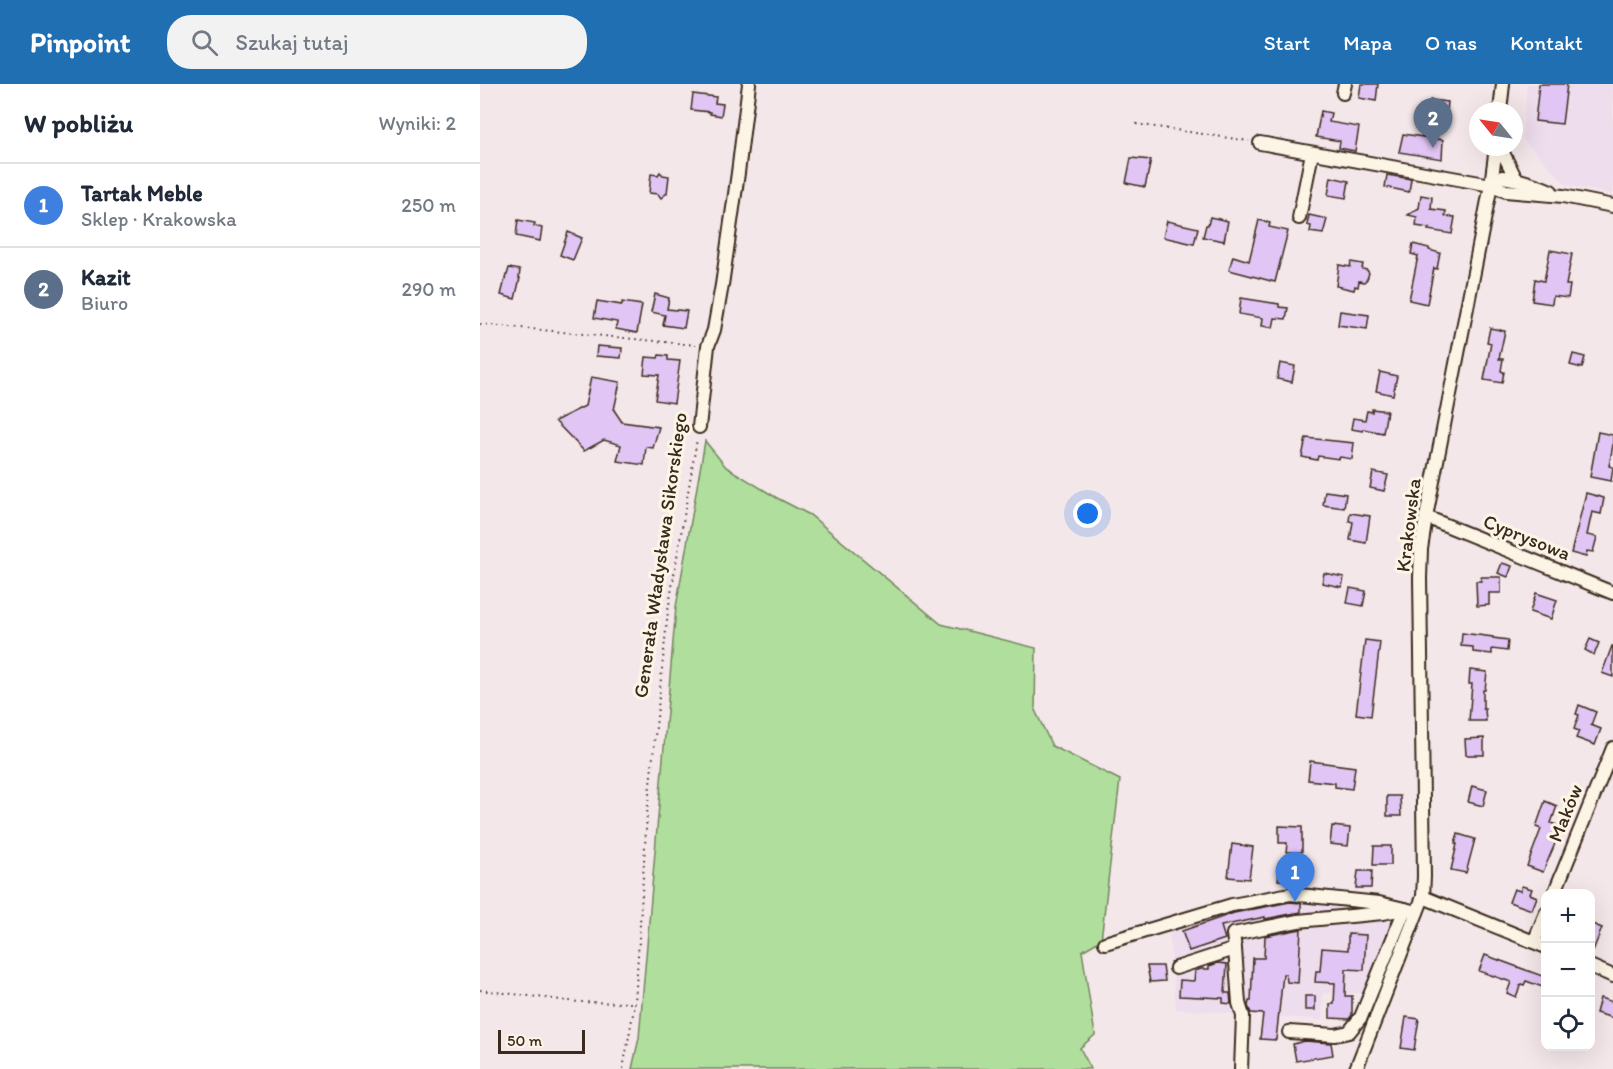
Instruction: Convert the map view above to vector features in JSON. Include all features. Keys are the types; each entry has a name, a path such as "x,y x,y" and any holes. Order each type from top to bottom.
{"street":[{"name":"Generała Władysława Sikorskiego","path":"699,427 708,346 714,330 722,285 749,84"},
{"path":"1501,102 1503,84"},
{"path":"1260,142 1491,185 1506,191 1563,196 1613,206"},
{"path":"1299,218 1312,153"},
{"name":"Krakowska","path":"1356,1069 1411,910 1423,897 1421,549 1496,156"},
{"path":"1503,156 1516,179"},
{"path":"1491,185 1502,177 1516,179 1538,185 1563,196"},
{"path":"1488,199 1506,191"},
{"name":"Cyprysowa","path":"1426,517 1613,591"},
{"name":"Maków","path":"1556,889 1613,748"},
{"path":"1105,943 1232,904 1290,894 1379,903 1411,910"},
{"path":"1423,897 1540,944"},
{"path":"1241,1069 1243,1016 1239,1003 1233,934 1298,921 1411,910"},
{"path":"1289,1032 1335,1035 1349,1032 1362,1017 1411,910"},
{"path":"1176,968 1235,949"},
{"path":"1595,968 1613,976"}],"path":[{"path":"1136,124 1260,142"},
{"path":"480,324 708,346"},
{"name":"Generała Władysława Sikorskiego","path":"623,1069 635,1003 647,814 668,611 699,427"},
{"path":"480,990 578,1002 635,1003"}],"shaded area":[{"path":"1527,84 1613,84 1613,195 1567,185 1523,139"},
{"path":"1290,896 1410,914 1378,993 1323,993 1322,1020 1176,1009 1169,928 1233,907"}],"green space":[{"path":"705,441 726,467 810,515 941,624 1036,648 1035,710 1052,746 1120,780 1101,940 1082,951 1095,1035 1080,1048 1091,1069 632,1069 639,1038 676,607"}],"building":[{"path":"1361,84 1378,84 1376,101 1359,98"},
{"path":"1539,84 1567,84 1562,124 1535,121"},
{"path":"693,94 716,97 715,103 723,104 721,116 691,110"},
{"path":"1430,100 1448,102 1446,122 1429,120 1424,117 1425,108 1429,108"},
{"path":"1321,111 1331,113 1329,122 1359,127 1355,151 1339,148 1340,141 1316,137"},
{"path":"1403,134 1443,140 1442,159 1399,152"},
{"path":"1131,158 1151,160 1145,187 1126,183"},
{"path":"660,172 669,176 667,193 661,198 658,194 649,193 651,174 658,175"},
{"path":"1387,175 1411,179 1409,192 1385,187"},
{"path":"1331,177 1349,181 1346,198 1328,195"},
{"path":"1421,195 1432,197 1431,209 1446,211 1445,216 1455,217 1452,234 1416,226 1417,217 1408,215 1419,208"},
{"path":"1309,215 1327,219 1323,234 1310,232 1311,226 1307,225"},
{"path":"1210,217 1228,221 1224,241 1203,237"},
{"path":"518,220 535,223 534,226 542,228 540,241 516,236"},
{"path":"1259,220 1270,223 1269,227 1288,231 1275,282 1229,270 1233,256 1249,261"},
{"path":"1167,221 1198,228 1194,244 1163,237"},
{"path":"568,232 582,238 573,260 560,255"},
{"path":"1413,244 1440,253 1437,269 1434,268 1427,304 1409,300 1418,256 1411,254"},
{"path":"1550,250 1572,254 1566,285 1570,285 1568,298 1553,296 1552,304 1532,301 1535,279 1544,281"},
{"path":"1351,262 1363,264 1362,269 1369,273 1367,279 1364,282 1359,281 1358,287 1355,286 1354,290 1336,286 1339,265 1350,267"},
{"path":"509,268 520,270 515,299 501,295"},
{"path":"655,294 669,298 667,309 687,311 684,328 663,325 665,315 651,312"},
{"path":"1241,298 1279,304 1279,307 1288,308 1286,319 1275,318 1273,328 1262,326 1263,318 1239,314"},
{"path":"597,301 642,305 637,333 616,329 617,322 594,318"},
{"path":"1340,311 1369,315 1367,329 1338,325"},
{"path":"1490,328 1505,331 1499,359 1503,359 1502,383 1484,380 1491,343 1487,342"},
{"path":"597,346 622,348 621,358 596,356"},
{"path":"1573,354 1585,357 1582,368 1570,365"},
{"path":"659,355 668,356 668,360 680,361 674,403 655,400 659,375 644,374 646,357 658,358"},
{"path":"1280,363 1295,366 1292,382 1277,379"},
{"path":"1380,372 1397,376 1393,395 1376,391"},
{"path":"591,377 620,382 614,410 622,422 659,427 653,448 646,447 644,465 617,461 621,445 604,440 584,451 555,421 585,406"},
{"path":"1372,409 1387,411 1383,433 1351,429 1353,418 1365,420 1367,411 1372,412"},
{"path":"1598,432 1613,435 1609,466 1613,467 1611,481 1590,477"},
{"path":"1306,438 1354,443 1352,459 1318,456 1317,460 1302,457"},
{"path":"1373,472 1388,475 1384,491 1370,488"},
{"path":"1325,491 1346,494 1344,508 1323,505"},
{"path":"1586,493 1604,498 1601,514 1592,512 1587,535 1597,537 1593,552 1587,551 1586,557 1571,553"},
{"path":"1350,513 1370,516 1366,543 1350,540 1353,522 1349,521"},
{"path":"1502,563 1512,566 1508,577 1498,573"},
{"path":"1324,573 1344,577 1342,587 1322,583"},
{"path":"1481,577 1501,577 1501,593 1489,593 1489,605 1477,606 1476,581 1481,581"},
{"path":"1350,588 1366,591 1363,606 1347,603"},
{"path":"1536,593 1557,600 1551,619 1530,612"},
{"path":"1462,633 1508,640 1507,651 1492,649 1492,654 1473,652 1473,647 1461,646"},
{"path":"1590,639 1599,643 1594,655 1585,650"},
{"path":"1365,640 1380,642 1371,716 1356,714"},
{"path":"1613,646 1613,677 1602,673"},
{"path":"1470,670 1487,672 1485,690 1483,690 1483,709 1485,709 1486,721 1469,721 1472,684 1469,684"},
{"path":"1579,705 1596,712 1591,725 1601,729 1595,745 1576,738 1579,731 1574,729 1579,715 1576,714"},
{"path":"1484,738 1484,755 1466,755 1465,739"},
{"path":"1310,761 1355,767 1352,789 1335,787 1335,783 1308,780"},
{"path":"1472,786 1487,790 1483,806 1468,802"},
{"path":"1387,796 1400,796 1401,816 1387,816"},
{"path":"1545,801 1557,806 1551,823 1562,827 1543,872 1527,866 1541,829 1536,827"},
{"path":"1279,826 1302,827 1302,852 1286,852 1287,843 1279,843"},
{"path":"1332,826 1350,828 1348,846 1330,844"},
{"path":"1458,834 1475,839 1466,873 1451,870"},
{"path":"1232,844 1253,847 1249,879 1228,877"},
{"path":"1374,846 1391,846 1391,865 1373,865"},
{"path":"1280,865 1289,866 1288,881 1278,880"},
{"path":"1358,871 1372,871 1371,888 1356,888"},
{"path":"1522,886 1532,889 1530,894 1537,897 1532,910 1509,902 1514,889 1520,891"},
{"path":"1290,902 1301,903 1301,912 1221,926 1225,939 1189,951 1182,931 1234,913"},
{"path":"1595,925 1602,928 1595,946"},
{"path":"1301,929 1298,983 1287,982 1286,974 1283,974 1276,1040 1260,1039 1263,1014 1251,1013 1248,1006 1251,1001 1253,958 1264,958 1265,936"},
{"path":"1348,934 1366,935 1364,970 1346,969 1345,996 1352,996 1352,1015 1349,1019 1330,1018 1330,1004 1334,1004 1335,983 1315,982 1316,971 1320,971 1322,948 1348,950"},
{"path":"1485,955 1541,976 1541,987 1526,981 1524,985 1521,984 1516,997 1507,993 1511,982 1479,971"},
{"path":"1218,963 1227,964 1225,993 1230,993 1231,1004 1223,1003 1223,998 1179,996 1180,980 1194,981 1195,971 1209,969 1209,966"},
{"path":"1147,966 1163,966 1165,981 1150,982"},
{"path":"1305,996 1315,996 1315,1010 1305,1010"},
{"path":"1600,998 1613,1002 1613,1018 1596,1013"},
{"path":"1406,1017 1419,1019 1414,1050 1401,1048"},
{"path":"1305,1041 1331,1043 1333,1055 1296,1061 1293,1044"}],"place":[{"name":"Kazit","path":"1433,148"},
{"name":"Tartak Meble","path":"1295,902"}]}
